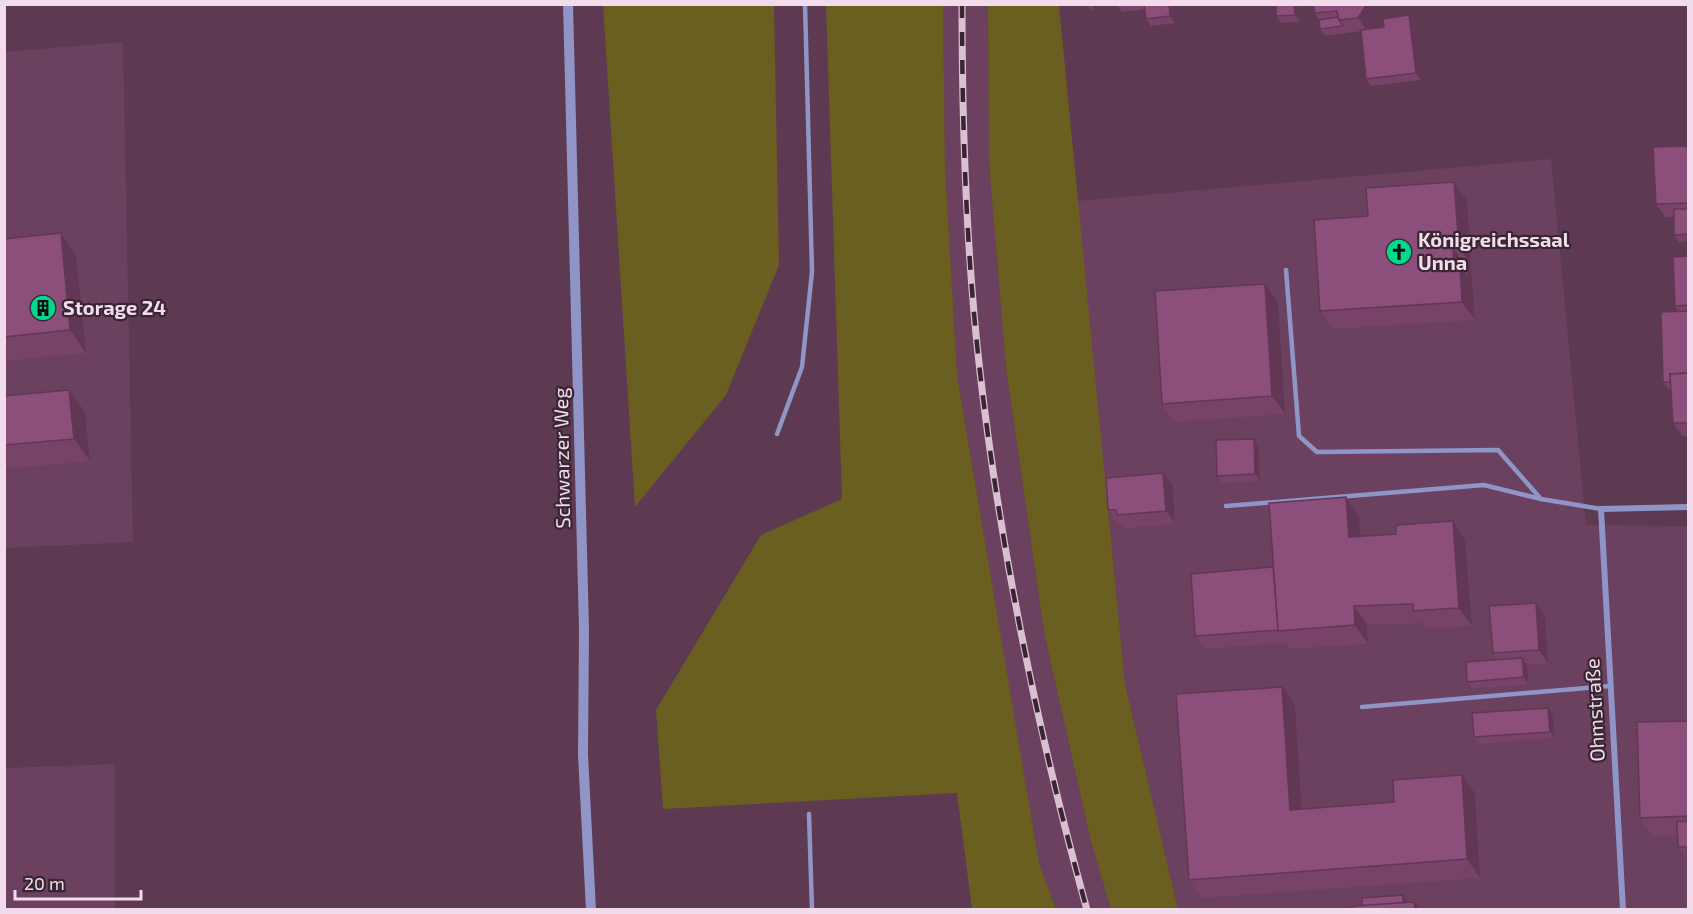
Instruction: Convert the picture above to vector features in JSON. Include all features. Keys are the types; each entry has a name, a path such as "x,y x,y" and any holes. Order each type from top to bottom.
{"street":[{"name":"Schwarzer Weg","path":"568,4 584,629 583,755 591,909"},
{"path":"1601,509 1689,507"},
{"name":"Ohmstraße","path":"1601,509 1623,909"}],"lane":[{"path":"777,434 802,367 812,273 805,4"},
{"path":"1286,270 1299,436 1317,452 1498,450 1541,499"},
{"path":"1227,506 1484,485 1541,499 1601,509"},
{"path":"1362,707 1610,686"},
{"path":"809,814 812,909"}],"shaded area":[{"path":"603,5 774,5 779,265 726,395 635,507"},
{"path":"826,5 943,5 945,165 957,375 1039,863 1056,909 972,909 957,793 663,809 656,710 761,535 842,499"},
{"path":"943,5 988,5 989,163 1006,368 1044,632 1091,842 1111,909 1056,909 1039,863 957,375 945,165"},
{"path":"988,5 1059,5 1125,684 1178,909 1111,909 1091,842 1044,632 1006,368 989,163"},
{"path":"123,42 133,542 5,548 4,52"},
{"path":"1551,159 1586,525 1688,526 1688,909 1178,909 1125,684 1077,201"},
{"path":"115,764 115,909 5,909 5,768"}],"building":[{"path":"1144,4 1169,4 1170,16 1146,19"},
{"path":"1276,4 1294,4 1295,15 1276,16"},
{"path":"1313,4 1364,4 1365,7 1358,18 1339,20 1337,11 1315,13"},
{"path":"1409,15 1416,73 1366,79 1361,30 1384,27 1383,19"},
{"path":"1338,17 1343,26 1320,29 1319,20"},
{"path":"1689,146 1689,203 1656,204 1653,147"},
{"name":"Königreichssaal Unna","path":"1454,182 1459,247 1453,248 1454,267 1460,266 1462,302 1320,311 1314,220 1368,216 1366,188"},
{"path":"1674,209 1689,209 1689,234 1674,235"},
{"name":"Storage 24","path":"61,233 70,330 4,337 4,239"},
{"path":"1689,256 1689,305 1675,306 1673,257"},
{"path":"1461,259 1467,259 1468,278 1462,268"},
{"path":"1265,284 1272,396 1162,404 1155,291"},
{"path":"1689,311 1689,373 1670,374 1671,382 1663,382 1661,312"},
{"path":"1689,373 1689,423 1673,423 1670,374"},
{"path":"69,390 74,439 4,445 4,396"},
{"path":"1254,439 1255,474 1217,476 1216,440"},
{"path":"1163,473 1166,511 1117,515 1116,510 1108,510 1106,478"},
{"path":"1346,497 1349,537 1396,534 1396,525 1453,521 1459,608 1413,611 1413,604 1354,606 1355,625 1278,631 1269,503"},
{"path":"1273,567 1278,630 1195,636 1191,574"},
{"path":"1536,603 1539,650 1493,653 1489,606"},
{"path":"1522,658 1524,677 1467,682 1466,662"},
{"path":"1282,687 1290,810 1394,802 1393,780 1462,775 1467,859 1189,880 1176,694"},
{"path":"1548,708 1550,732 1474,737 1472,713"},
{"path":"1689,721 1689,816 1640,818 1637,722"},
{"path":"1689,821 1689,847 1678,847 1677,822"},
{"path":"1403,895 1403,903 1362,906 1362,898"},
{"path":"1414,902 1415,909 1348,909 1354,906"}],"railway":[{"path":"962,4 968,235 975,326 989,440 1023,643 1069,844 1087,910"}],"place":[{"name":"Königreichssaal Unna","path":"1399,252"},
{"name":"Storage 24","path":"43,308"}]}
